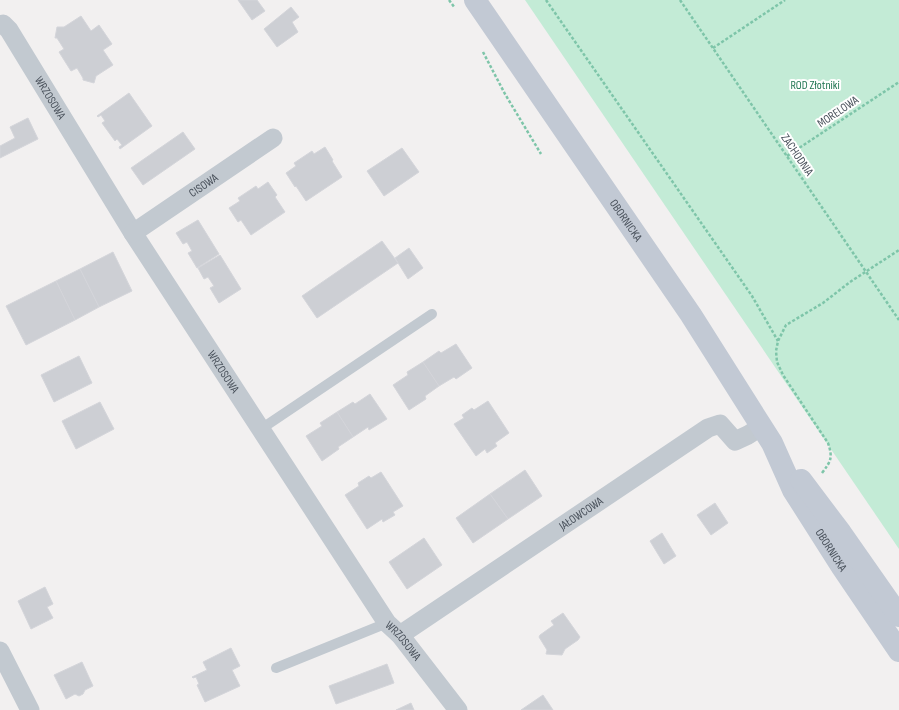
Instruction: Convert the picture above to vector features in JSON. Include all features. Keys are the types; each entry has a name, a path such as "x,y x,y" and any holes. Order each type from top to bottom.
{"main road":[{"name":"OBORNICKA","path":"475,0 691,315 767,435 842,533 899,616"},
{"name":"OBORNICKA","path":"767,435 793,490 842,567 899,651"}],"street":[{"name":"WRZOSOWA","path":"1,25 9,30 133,233 394,629 458,710"},
{"name":"CISOWA","path":"133,233 273,138"},
{"name":"JAŁOWCOWA","path":"394,629 708,428 720,424 735,441 748,435 767,435"},
{"path":"0,651 30,710"}],"lane":[{"path":"261,429 432,314"},
{"path":"276,668 394,629"}],"path":[{"path":"449,0 457,11"},
{"path":"546,0 752,296 778,341"},
{"name":"ZACHODNIA","path":"680,0 899,320"},
{"path":"713,48 785,0"},
{"path":"480,46 505,94 541,154"},
{"name":"MORELOWA","path":"787,156 899,82"},
{"path":"806,486 822,474 828,464 831,453 828,443 783,375 777,362 776,351 778,341 786,326 824,303 850,282 899,250"}],"green space":[{"name":"ROD Złotniki","path":"525,0 899,0 899,549"}],"building":[{"path":"238,0 257,0 265,11 252,20"},
{"path":"291,7 299,17 292,22 298,32 277,47 264,29"},
{"path":"81,16 91,31 99,25 112,44 103,50 113,65 96,76 94,83 83,80 77,68 71,71 59,52 64,49 57,38 55,38 57,27 64,27"},
{"path":"129,93 152,126 120,149 119,147 122,145 117,139 115,141 102,123 105,121 101,115 98,117 97,116"},
{"path":"28,118 38,139 0,158 0,146 15,138 10,127"},
{"path":"183,132 195,149 143,185 131,168"},
{"path":"325,147 342,177 306,201 286,173 296,166 294,163 312,151 314,154"},
{"path":"402,148 419,172 384,196 367,171"},
{"path":"268,182 277,195 275,197 285,212 251,235 241,220 238,222 229,208 240,201 238,198 256,186 258,189"},
{"path":"198,220 219,254 197,268 188,253 192,251 187,242 183,244 176,233"},
{"path":"382,241 398,263 317,318 302,296"},
{"path":"409,248 423,268 408,279 395,258"},
{"path":"113,252 132,291 99,307 80,269"},
{"path":"220,255 241,289 219,303 210,288 214,286 208,277 204,279 198,268"},
{"path":"80,269 99,307 75,320 56,281"},
{"path":"56,281 75,320 26,345 6,306"},
{"path":"456,344 472,368 456,379 454,377 439,386 423,362 439,351 441,353"},
{"path":"79,356 92,383 54,402 41,375"},
{"path":"423,362 439,386 425,396 426,399 409,410 393,385 408,375 407,372"},
{"path":"370,394 387,419 369,430 368,427 353,437 337,412 353,402 355,404"},
{"path":"488,401 509,433 495,443 497,446 487,453 485,449 476,456 454,424 464,418 462,415 472,408 474,410"},
{"path":"100,402 114,429 76,449 62,421"},
{"path":"337,412 353,437 338,447 339,449 322,461 306,436 322,426 320,423"},
{"path":"525,470 542,496 508,519 490,494"},
{"path":"381,472 403,506 393,512 395,515 383,522 382,519 367,529 345,495 359,486 358,483 369,476 371,478"},
{"path":"490,494 508,519 473,543 456,518"},
{"path":"715,503 728,523 711,535 697,515"},
{"path":"662,533 676,556 664,564 650,541"},
{"path":"424,538 442,565 407,589 389,562"},
{"path":"45,587 53,604 47,607 53,618 31,629 18,601"},
{"path":"563,613 580,637 565,649 562,655 546,654 547,650 539,637 554,625 551,621"},
{"path":"231,648 240,666 232,670 240,686 205,702 197,685 199,684 196,677 192,677 207,670 203,662"},
{"path":"82,662 93,686 85,690 83,694 79,696 75,694 66,699 54,675"},
{"path":"387,664 394,683 336,704 329,686"},
{"path":"543,695 553,710 521,710"},
{"path":"411,703 414,710 396,710"}]}
